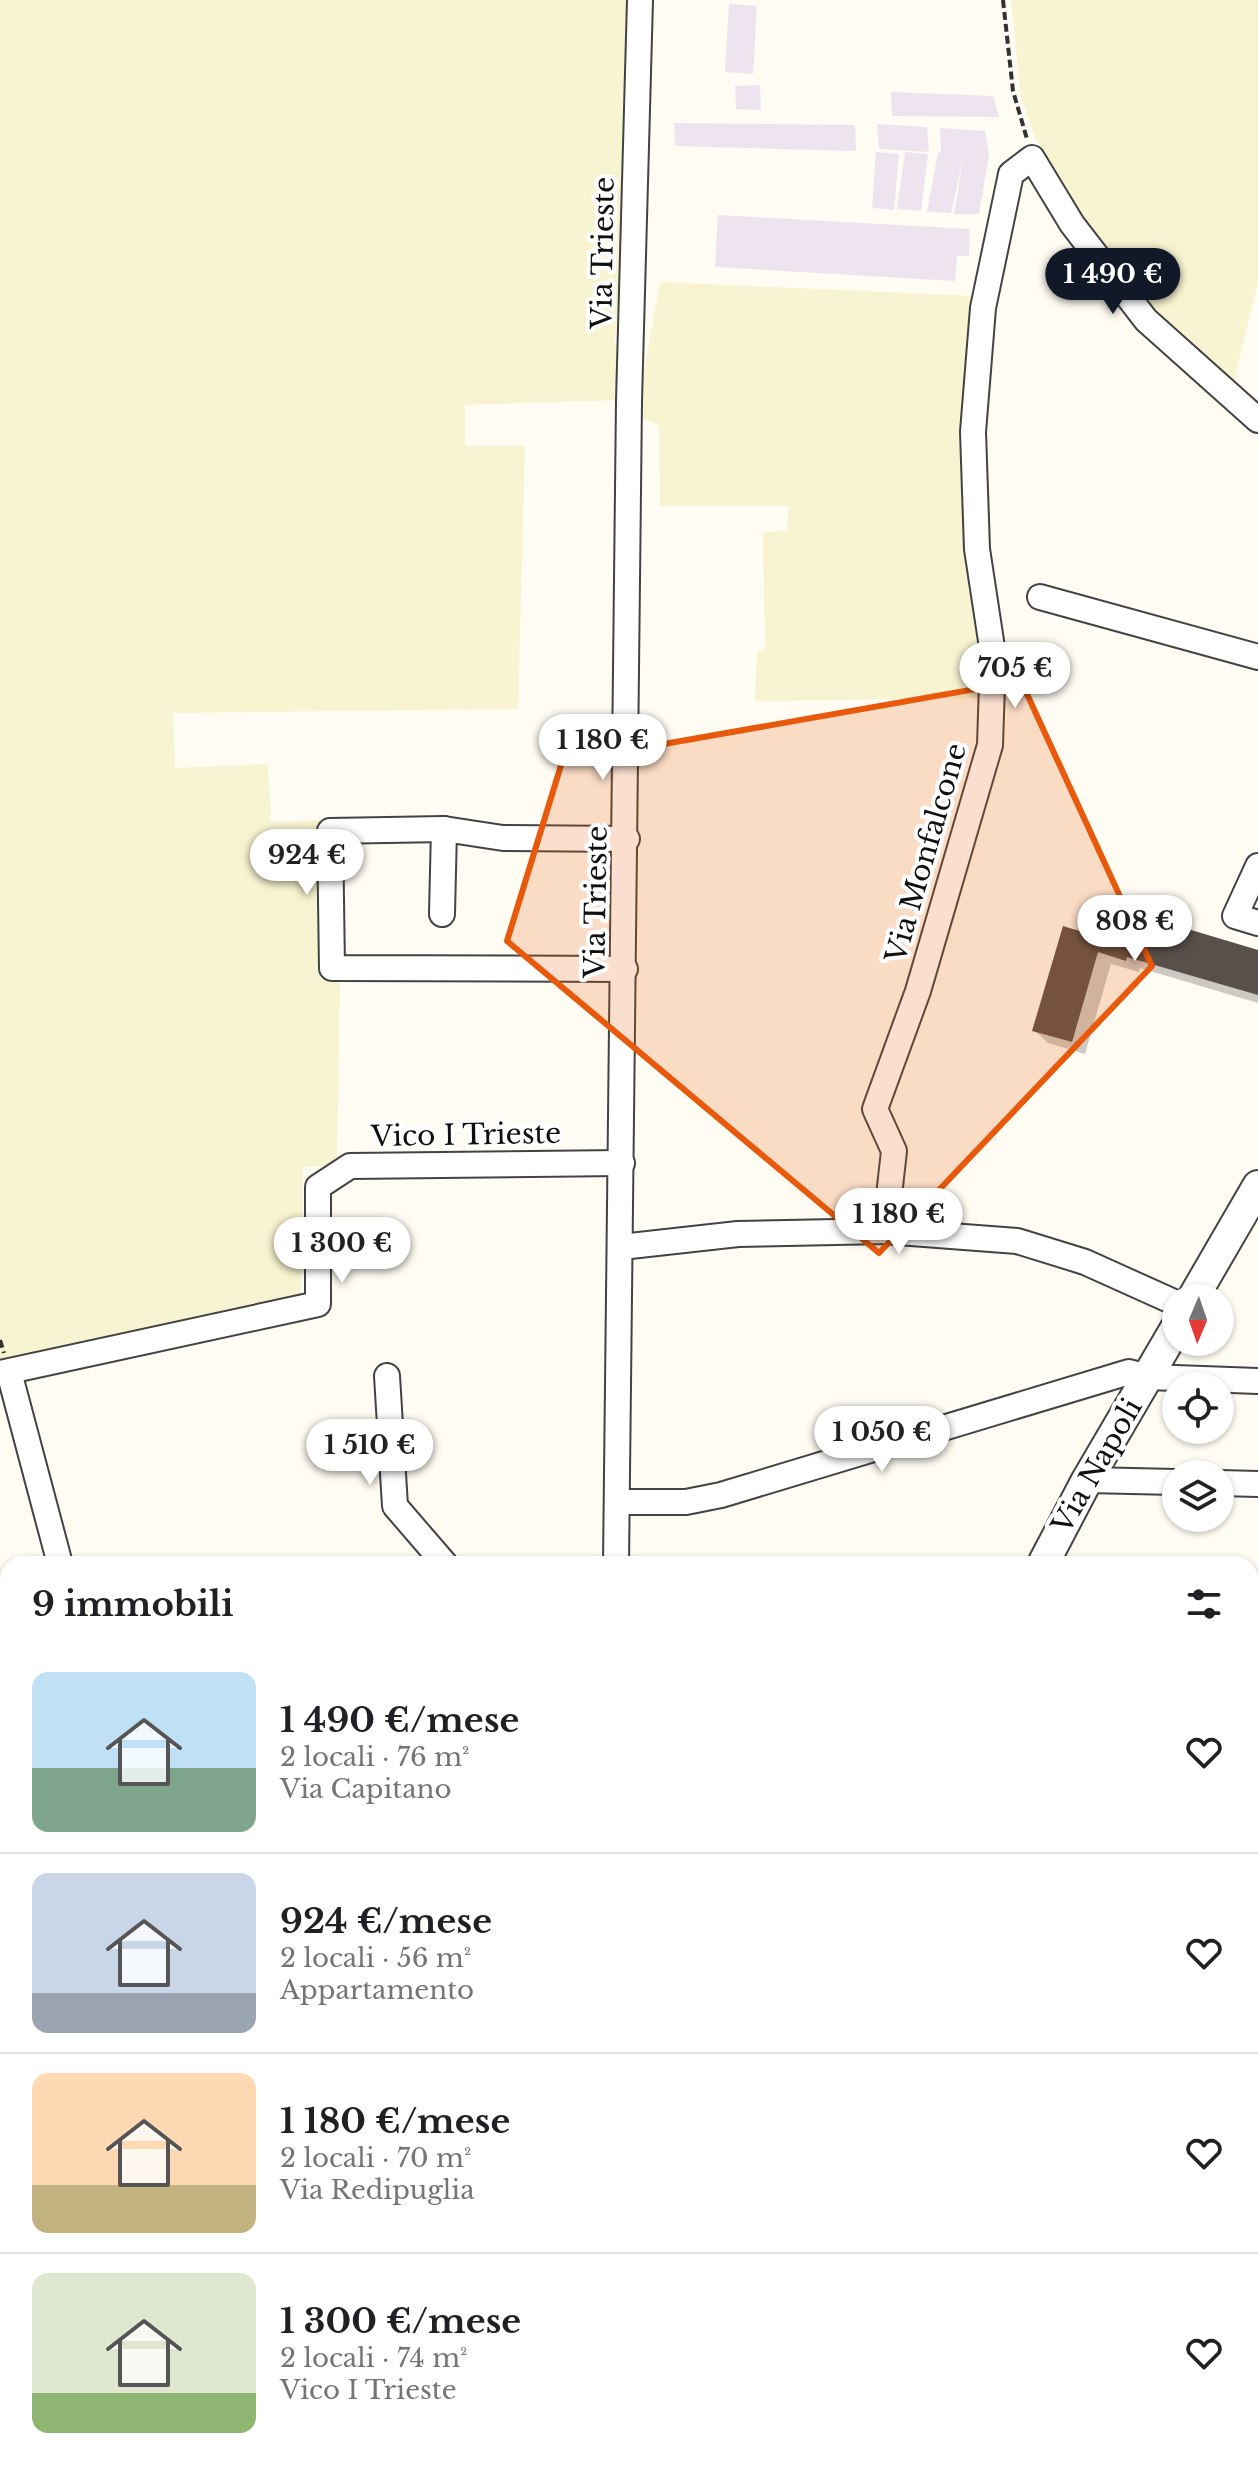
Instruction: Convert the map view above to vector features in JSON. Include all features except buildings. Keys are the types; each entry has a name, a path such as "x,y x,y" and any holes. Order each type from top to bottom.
{"street":[{"name":"Via Trieste","path":"616,1556 627,839 629,401 640,0"},
{"path":"1032,158 1072,224 1146,320 1258,420"},
{"name":"Via Monfalcone","path":"885,1231 894,1151 875,1109 918,991 990,745 993,654 977,549 973,432 983,308 1011,174 1032,158"},
{"path":"1040,597 1258,657"},
{"path":"625,969 332,968 330,831 444,829 503,838 627,839"},
{"path":"442,914 444,829"},
{"path":"1258,866 1235,916 1258,923"},
{"name":"Vico I Trieste","path":"4,1372 318,1304 318,1187 350,1166 622,1163"},
{"path":"1201,1284 1256,1193"},
{"path":"621,1247 738,1234 885,1231 1017,1241 1085,1262 1162,1297"},
{"name":"Via Napoli","path":"1047,1556 1087,1480 1162,1352"},
{"path":"4,1372 58,1556"},
{"path":"617,1502 686,1502 721,1495 1129,1372 1148,1377 1258,1381"},
{"path":"387,1376 395,1506 437,1556"},
{"path":"1087,1480 1162,1482"},
{"path":"1234,1483 1258,1484"}],"path":[{"path":"1003,0 1013,91 1032,158"}],"highlighted area":[{"path":"1021,681 1152,966 879,1253 507,941 562,762"}],"shaded area":[{"path":"0,0 632,0 623,322 616,328 615,344 621,349 619,400 465,405 465,446 525,446 518,709 173,713 175,768 268,764 271,822 319,820 320,978 340,978 337,1165 303,1167 301,1295 292,1303 0,1360"},
{"path":"1011,0 1258,0 1258,282 1232,389 1195,355 1112,265 1044,160 1021,98"},
{"path":"729,4 757,6 753,74 725,72"},
{"path":"760,85 761,110 736,109 735,86"},
{"path":"891,92 993,96 999,117 892,116"},
{"path":"674,123 855,125 856,151 675,146"},
{"path":"877,124 927,127 929,152 879,149"},
{"path":"940,128 985,131 989,155 979,214 954,214 964,154 951,213 927,212 938,152 941,152"},
{"path":"876,152 899,154 894,210 872,208"},
{"path":"905,152 928,154 921,211 897,209"},
{"path":"718,215 970,229 969,256 957,256 955,281 715,267"},
{"path":"660,282 974,296 962,431 982,698 755,701 757,652 765,648 763,532 787,531 788,506 660,506 659,425 636,416"}]}
